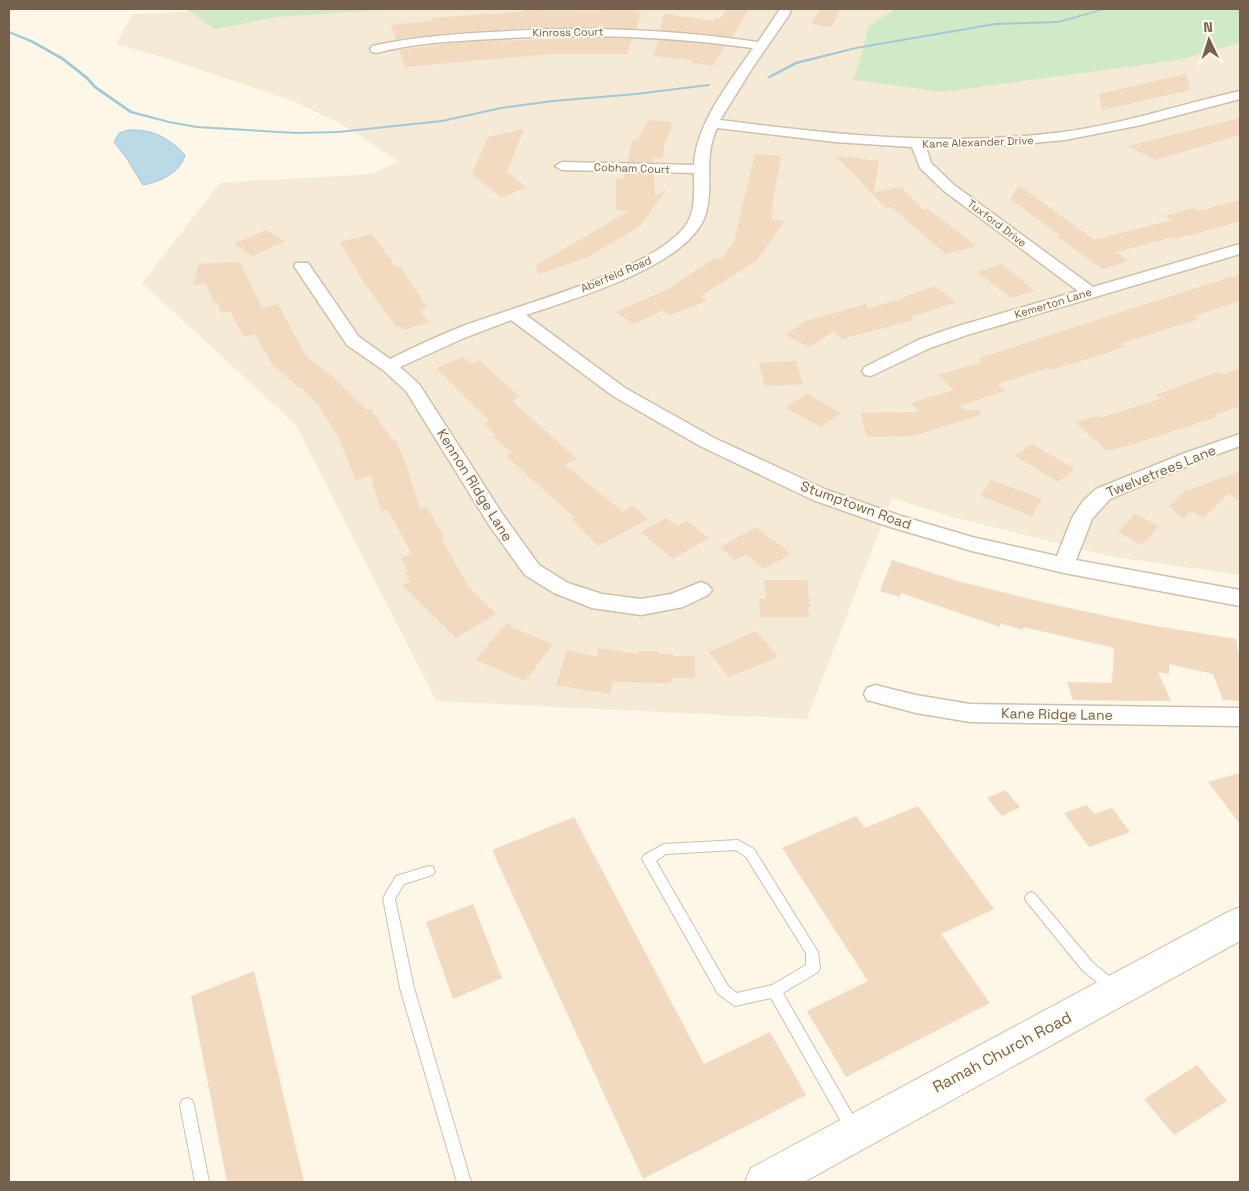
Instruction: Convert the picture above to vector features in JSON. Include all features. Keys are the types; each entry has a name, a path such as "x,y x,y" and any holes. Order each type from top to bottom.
{"main road":[{"name":"Ramah Church Road","path":"765,1182 1240,923"}],"street":[{"name":"Aberfeld Road","path":"389,366 435,343 632,270 666,252 684,239 694,225 703,197 703,146 712,123 743,72 784,15 785,9"},
{"name":"Kinross Court","path":"376,49 448,38 588,31 698,37 761,46"},
{"name":"Kane Alexander Drive","path":"712,123 828,138 918,144 1010,142 1069,135 1118,126 1240,95"},
{"name":"Tuxford Drive","path":"918,144 925,165 949,188 1089,292"},
{"name":"Cobham Court","path":"562,166 702,169"},
{"name":"Kemerton Lane","path":"871,370 924,344 960,331 1240,249"},
{"name":"Kennon Ridge Lane","path":"302,266 353,340 363,350 389,366 413,388 472,479 496,520 532,570 561,588 608,603 641,607 676,601 701,590"},
{"name":"Stumptown Road","path":"513,314 620,392 707,442 812,491 894,521 972,544 1064,566 1240,598"},
{"name":"Twelvetrees Lane","path":"1064,566 1082,518 1090,506 1103,494 1126,483 1239,441"},
{"name":"Kane Ridge Lane","path":"875,694 970,714 1240,717"}],"lane":[{"path":"738,845 750,853 812,952 812,968 774,990 735,1000 723,990 648,860 664,849 738,845"},
{"path":"429,871 400,880 389,898 407,988 464,1182"},
{"path":"1031,898 1088,967 1117,990"},
{"path":"774,990 855,1132"},
{"path":"187,1105 202,1182"}],"shaded area":[{"path":"261,9 1240,9 1240,575 1108,556 956,518 892,498 807,719 436,701 296,425 142,283 220,183 372,174 398,161 340,123 290,100 162,57 116,44 133,14"}],"green space":[{"path":"186,9 397,9 276,17 215,29"},
{"path":"896,9 1240,9 1240,43 1178,60 943,92 854,80 869,26"}],"water":[{"path":"129,130 146,131 167,139 185,155 183,161 169,175 143,185 114,142 119,133"}],"building":[{"path":"532,9 545,11 630,10 641,12 636,29 525,28 447,33 396,39 391,25 432,21 432,18 519,12"},
{"path":"727,9 749,9 732,37 660,30 664,14 714,21 716,18 721,18"},
{"path":"821,9 841,9 831,27 811,24"},
{"path":"591,38 632,39 627,54 550,54 405,67 399,50 463,42"},
{"path":"658,40 725,46 713,66 690,62 692,60 654,56"},
{"path":"1186,74 1190,90 1102,110 1099,94"},
{"path":"1240,118 1240,135 1155,160 1128,146"},
{"path":"649,120 672,122 670,127 672,127 665,141 663,158 653,158 654,162 627,162 633,139 637,140"},
{"path":"524,129 507,172 527,188 500,197 472,174 488,137"},
{"path":"755,154 781,156 771,212 773,212 772,220 785,221 757,260 701,296 707,301 670,315 664,310 633,324 616,312 666,290 717,257 721,259 734,242"},
{"path":"836,156 879,161 874,192 901,187 924,210 928,209 976,246 946,254 891,207 886,208"},
{"path":"624,173 654,174 655,196 666,190 640,226 588,257 539,274 535,266 629,211 616,210 616,179 623,179"},
{"path":"1019,185 1094,240 1172,220 1165,216 1193,208 1199,211 1240,200 1240,221 1175,239 1173,237 1116,252 1129,261 1103,269 1057,237 1061,236 1010,199"},
{"path":"266,230 285,241 253,256 234,244"},
{"path":"372,234 396,267 400,266 427,308 419,310 429,322 404,330 400,326 396,327 363,281 340,242"},
{"path":"240,262 262,308 278,304 306,356 334,378 367,410 371,409 392,440 395,439 407,466 420,509 427,507 444,537 441,538 469,587 496,614 456,638 402,585 410,582 405,573 408,572 401,558 412,554 388,510 381,512 371,476 355,480 340,440 319,406 301,387 299,388 272,364 255,334 244,337 230,311 221,313 217,302 214,302 206,284 193,285 199,264"},
{"path":"1002,264 1035,291 1011,298 977,272"},
{"path":"1240,274 1240,301 1194,316 1199,319 1119,344 1124,347 997,384 1005,391 960,406 964,410 979,410 980,415 913,436 867,437 860,413 920,412 911,403 954,390 938,375 982,362 979,359 985,356"},
{"path":"935,286 956,302 911,317 913,320 842,339 834,331 809,347 785,335 806,321 866,304 868,308 866,309 906,298 904,297"},
{"path":"463,357 471,364 479,360 520,397 512,401 577,459 565,465 623,512 633,506 648,519 598,546 572,519 575,518 506,456 512,453 493,436 496,435 484,423 490,421 436,368"},
{"path":"796,361 803,384 765,386 759,363"},
{"path":"1240,368 1240,406 1214,415 1216,417 1131,445 1107,451 1075,422 1097,416 1100,418 1160,399 1156,395 1217,372 1221,375"},
{"path":"807,393 841,413 821,427 786,408"},
{"path":"1032,444 1075,469 1058,482 1015,456"},
{"path":"1240,471 1240,502 1229,493 1204,518 1191,511 1183,519 1169,506 1187,489 1189,490"},
{"path":"991,480 1042,499 1032,516 981,496"},
{"path":"1135,514 1159,526 1142,545 1118,532"},
{"path":"666,518 677,526 687,521 709,538 673,559 641,532"},
{"path":"756,527 791,554 764,569 746,554 735,560 720,547"},
{"path":"892,560 957,581 1046,603 1144,624 1236,639 1240,662 1240,701 1223,700 1213,674 1169,664 1169,674 1158,672 1171,701 1073,700 1067,682 1112,683 1114,648 1023,627 1023,630 1000,623 1000,627 901,593 900,597 880,591"},
{"path":"764,580 807,580 810,607 808,607 809,617 760,617 759,599 766,599"},
{"path":"507,622 513,628 553,644 525,681 476,660"},
{"path":"756,631 778,657 729,677 709,652"},
{"path":"599,648 638,654 638,651 658,651 658,654 695,656 695,678 671,678 671,683 613,682 610,694 556,685 567,650 597,657"},
{"path":"1240,773 1240,824 1208,782"},
{"path":"1005,790 1020,807 1002,816 987,798"},
{"path":"1087,805 1094,814 1112,808 1130,832 1089,847 1064,813"},
{"path":"918,806 994,909 941,934 990,1003 846,1077 807,1011 868,981 782,848 856,816 865,828"},
{"path":"574,817 704,1064 770,1032 806,1095 643,1179 492,850"},
{"path":"473,904 502,978 453,999 426,922"},
{"path":"254,971 304,1182 227,1182 191,996"},
{"path":"1197,1065 1227,1101 1174,1135 1144,1099"}],"waterway":[{"path":"769,77 796,63 856,48 995,24 1058,22 1105,9"},
{"path":"9,32 33,42 63,59 87,78 95,87 131,112 197,127 296,133 338,132 442,121 501,108 553,101 636,94 709,85"}]}
